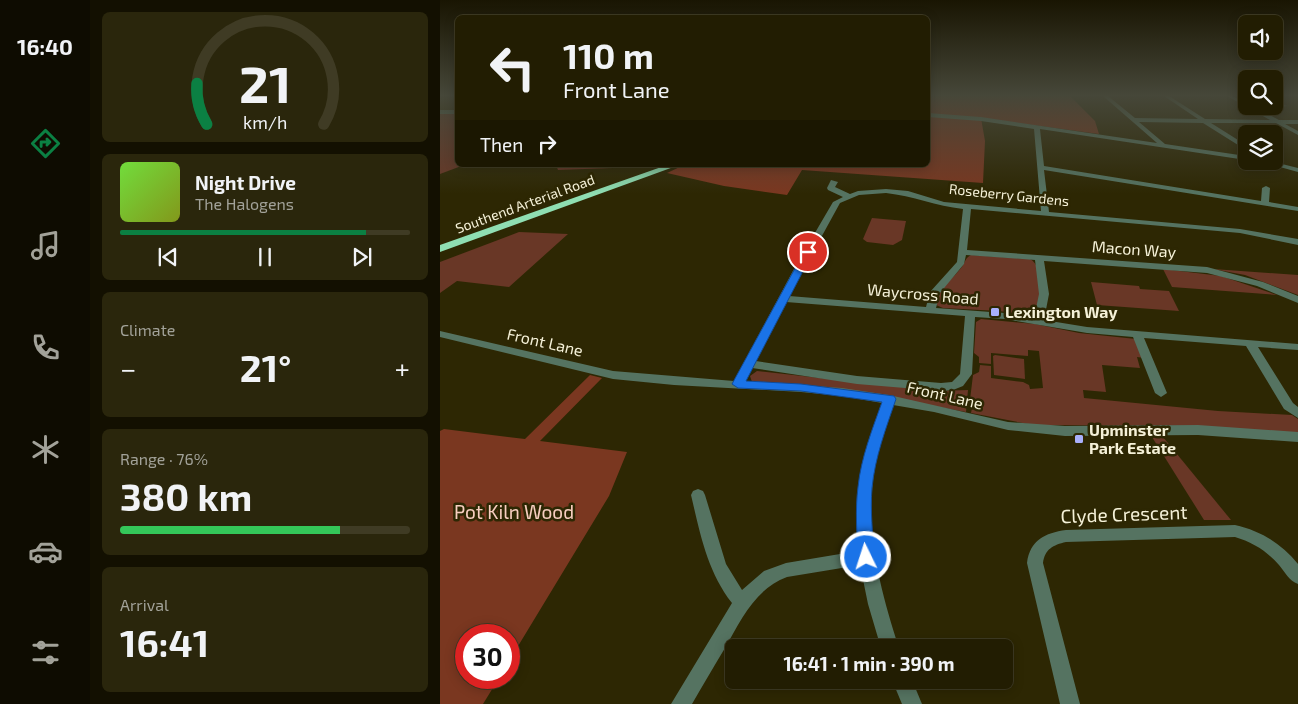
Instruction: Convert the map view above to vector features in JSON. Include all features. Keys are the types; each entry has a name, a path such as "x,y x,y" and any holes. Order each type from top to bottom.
{"highway":[{"name":"Southend Arterial Road","path":"440,243 656,167"},
{"name":"Southend Arterial Road","path":"440,249 669,167"}],"street":[{"path":"1037,129 1045,214"},
{"path":"1043,129 1238,157"},
{"path":"1144,129 1162,146"},
{"path":"1217,129 1238,143"},
{"path":"1283,166 1298,170"},
{"path":"1040,167 1298,208"},
{"path":"834,182 831,188 848,196"},
{"path":"1265,203 1266,188"},
{"name":"Roseberry Gardens","path":"848,196 868,191 892,191 908,193 943,204 1240,231 1298,242"},
{"path":"738,384 836,202 848,196"},
{"path":"930,310 935,292 957,268 964,252 967,207"},
{"name":"Macon Way","path":"964,252 1207,270 1260,284 1298,300"},
{"path":"1039,257 1044,294 1039,321"},
{"name":"Waycross Road","path":"783,299 930,310 1039,321 1087,330 1298,347"},
{"path":"750,364 857,380 941,387 952,386 961,382 965,377 970,314"},
{"name":"Front Lane","path":"440,334 613,375 674,381 801,388 889,399 1008,426 1056,430 1198,430 1298,437"},
{"path":"1137,334 1161,393"},
{"path":"1250,343 1288,406 1298,414"},
{"path":"888,639 866,557 863,509 872,450 889,399"},
{"path":"698,495 717,566 742,602"},
{"name":"Clyde Crescent","path":"1070,704 1036,563 1036,554 1046,541 1054,537 1066,536 1235,531 1248,534 1275,549 1288,561 1298,576"},
{"path":"681,704 742,602 756,586 770,576 786,570 866,557"},
{"path":"906,689 912,704"}],"shaded area":[{"path":"440,129 455,129 455,167 459,167 440,174"},
{"path":"557,167 640,167 558,170"},
{"path":"872,218 906,221 902,240 893,245 867,242 863,239"},
{"path":"519,232 568,234 509,287 457,281 440,293 440,262"},
{"path":"971,255 1030,259 1035,263 1040,283 1037,313 1031,315 943,308 936,305 940,293"},
{"path":"1163,269 1221,276 1277,295 1172,287"},
{"path":"1213,269 1298,275 1298,295 1245,275"},
{"path":"1091,282 1139,286 1140,289 1169,291 1179,311 1097,305"},
{"path":"981,319 1035,324 1079,333 1136,339 1144,358 1137,357 1140,368 1102,365 1106,392 1083,390 1084,398 1218,411 1292,415 1298,419 1298,433 1200,426 1033,425 971,413 972,408 969,408 973,375 979,372 980,365 991,366 991,378 1023,382 1029,385 1030,389 1043,388 1039,351 1028,350 1028,356 991,353 991,364 979,363 979,357 974,353 976,322"},
{"path":"993,356 1024,359 1025,379 994,375"},
{"path":"757,371 937,391 968,390 966,412 847,390 752,382 750,376"},
{"path":"1152,437 1163,437 1231,520 1204,520"}],"green space":[{"path":"930,129 983,129 985,141 983,183 802,170 787,195 724,186 667,173 680,167 930,167"},
{"path":"1061,129 1097,129 1099,134"},
{"name":"Pot Kiln Wood","path":"590,375 602,378 540,441 627,452 609,496 520,643 520,624 455,624 455,689 492,689 483,704 440,704 440,431 444,429 525,439"}],"place":[{"name":"Lexington Way","path":"995,312"},
{"name":"Upminster Park Estate","path":"1079,439"}],"route":[{"path":"808,252 738,384 842,392 889,399 872,450 865,486 863,509 866,557"}]}
